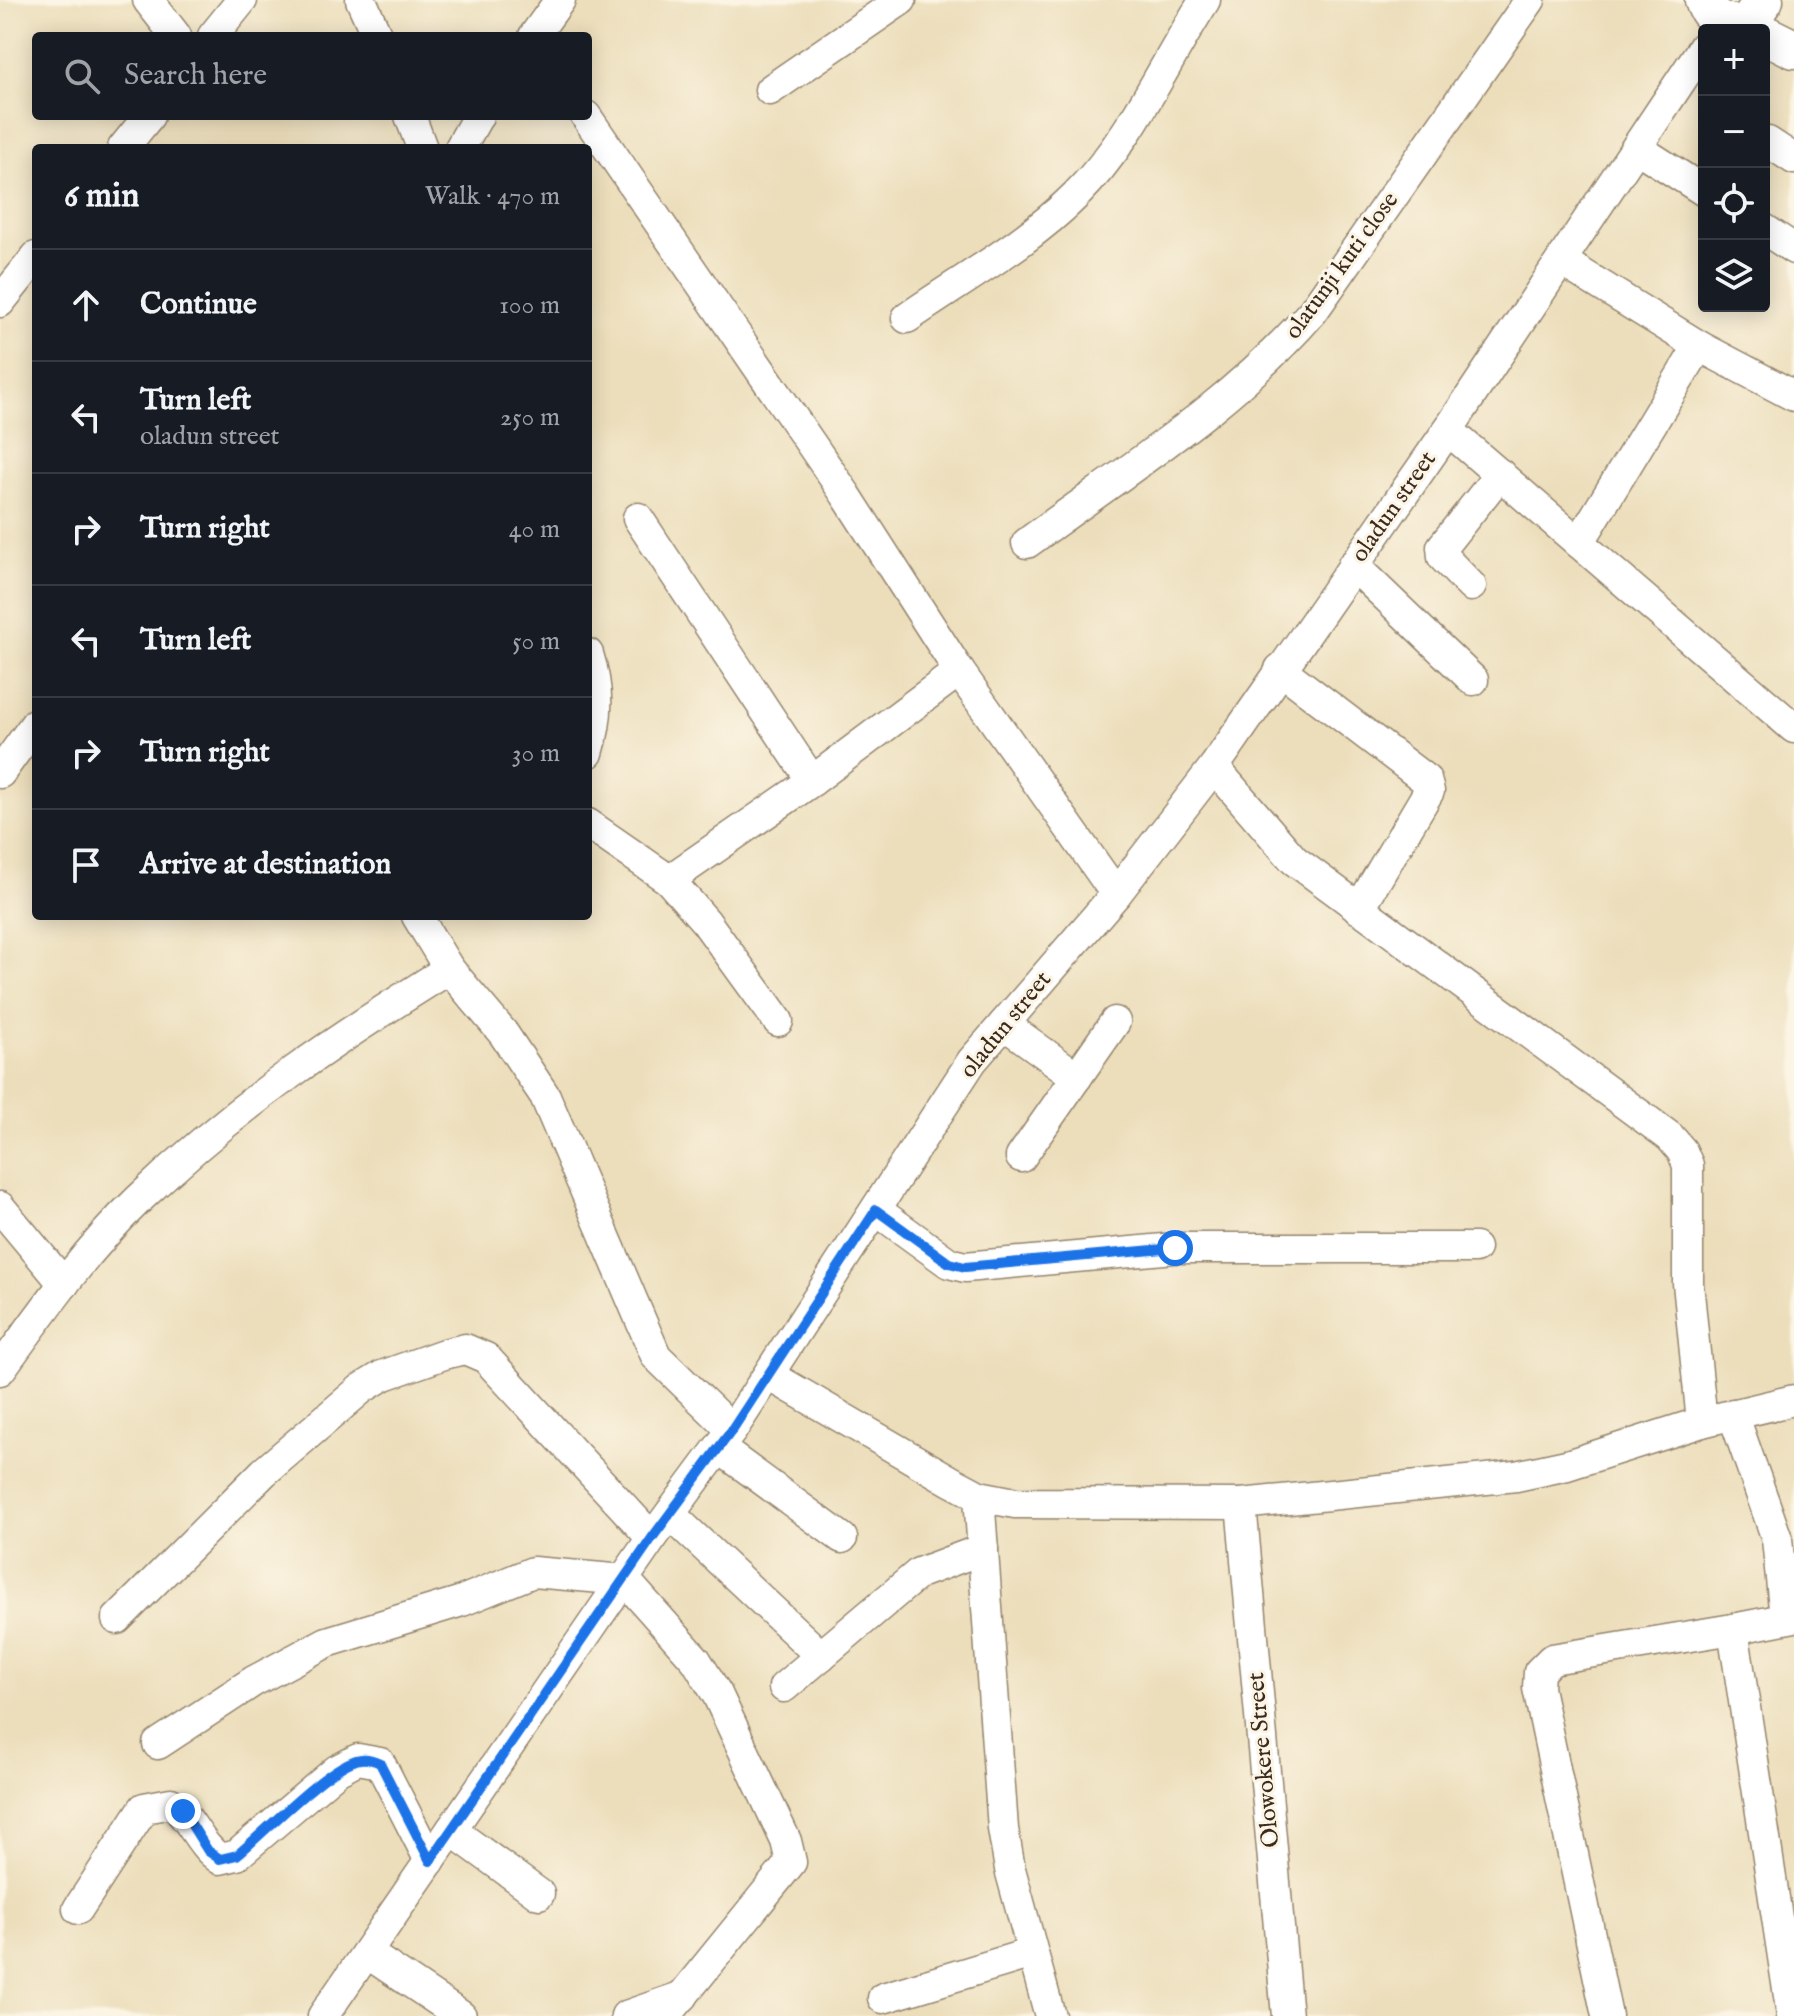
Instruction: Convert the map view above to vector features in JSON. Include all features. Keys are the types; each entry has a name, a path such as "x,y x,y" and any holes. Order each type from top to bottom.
{"main road":[{"path":"1783,0 1794,7"},
{"path":"1733,23 1794,49"}],"street":[{"path":"148,0 173,32"},
{"path":"216,32 242,0"},
{"path":"361,0 375,32"},
{"path":"907,318 1041,225 1076,195 1132,126 1205,0"},
{"name":"olatunji kuti close","path":"1027,543 1246,383 1282,347 1313,311 1530,0"},
{"path":"770,90 885,5"},
{"path":"539,32 558,15"},
{"name":"oladun street","path":"323,2016 652,1538 726,1439 972,1061 1116,894 1214,767 1563,262 1637,148 1733,23"},
{"path":"126,144 146,120"},
{"path":"412,120 420,144"},
{"path":"462,144 476,120"},
{"path":"589,120 846,495 959,671 1116,894"},
{"path":"1770,143 1794,159"},
{"path":"1637,148 1698,187"},
{"path":"1770,233 1794,249"},
{"path":"0,302 32,262"},
{"path":"1563,262 1699,346 1794,396"},
{"path":"1579,543 1699,346"},
{"path":"1448,430 1794,728"},
{"path":"1471,586 1443,557 1442,547 1500,474"},
{"path":"638,518 812,781"},
{"path":"1353,565 1473,680"},
{"path":"592,667 597,684 596,727 592,740"},
{"path":"1280,669 1426,780 1429,791 1359,909"},
{"path":"669,880 812,781 959,671"},
{"path":"0,773 32,729"},
{"path":"1214,767 1278,845 1359,909 1670,1137 1682,1151 1688,1165 1688,1283 1702,1422"},
{"path":"592,827 669,880 706,922 778,1021"},
{"path":"419,920 449,969 503,1033 545,1096 656,1356 726,1439 842,1538"},
{"path":"0,1370 64,1284 136,1202 231,1115 321,1049 449,969"},
{"path":"1021,1157 1115,1022"},
{"path":"1004,1024 1077,1077"},
{"path":"0,1207 64,1284"},
{"path":"876,1210 949,1263 965,1267 1175,1248 1475,1248"},
{"path":"117,1619 264,1472 361,1389 382,1376 465,1349 486,1358 652,1538"},
{"path":"769,1375 979,1496 1015,1503 1241,1504 1516,1476 1567,1465 1702,1422 1794,1400"},
{"path":"1607,2016 1538,1688 1539,1672 1552,1659 1789,1618 1777,1539 1733,1414"},
{"path":"979,1496 999,1798 1010,1869 1050,2016"},
{"name":"Olowokere Street","path":"1241,1504 1287,2016"},
{"path":"670,1514 821,1656"},
{"path":"784,1687 919,1573 983,1549"},
{"path":"158,1744 254,1681 327,1642 462,1601 533,1572 625,1580 696,1660 717,1694 786,1841 791,1862 675,2006 626,2016"},
{"path":"1733,1629 1792,2016"},
{"path":"78,1909 144,1808 171,1803 183,1811 208,1851 220,1859 237,1855 337,1770 358,1759 380,1763 430,1861"},
{"path":"451,1830 539,1894"},
{"path":"367,1953 461,2016"},
{"path":"883,1998 1032,1953"}],"route":[{"path":"183,1811 208,1851 220,1859 237,1855 337,1770 358,1759 371,1759 380,1763 430,1861 652,1538 732,1430 876,1210 949,1263 965,1267 1175,1248"}]}
